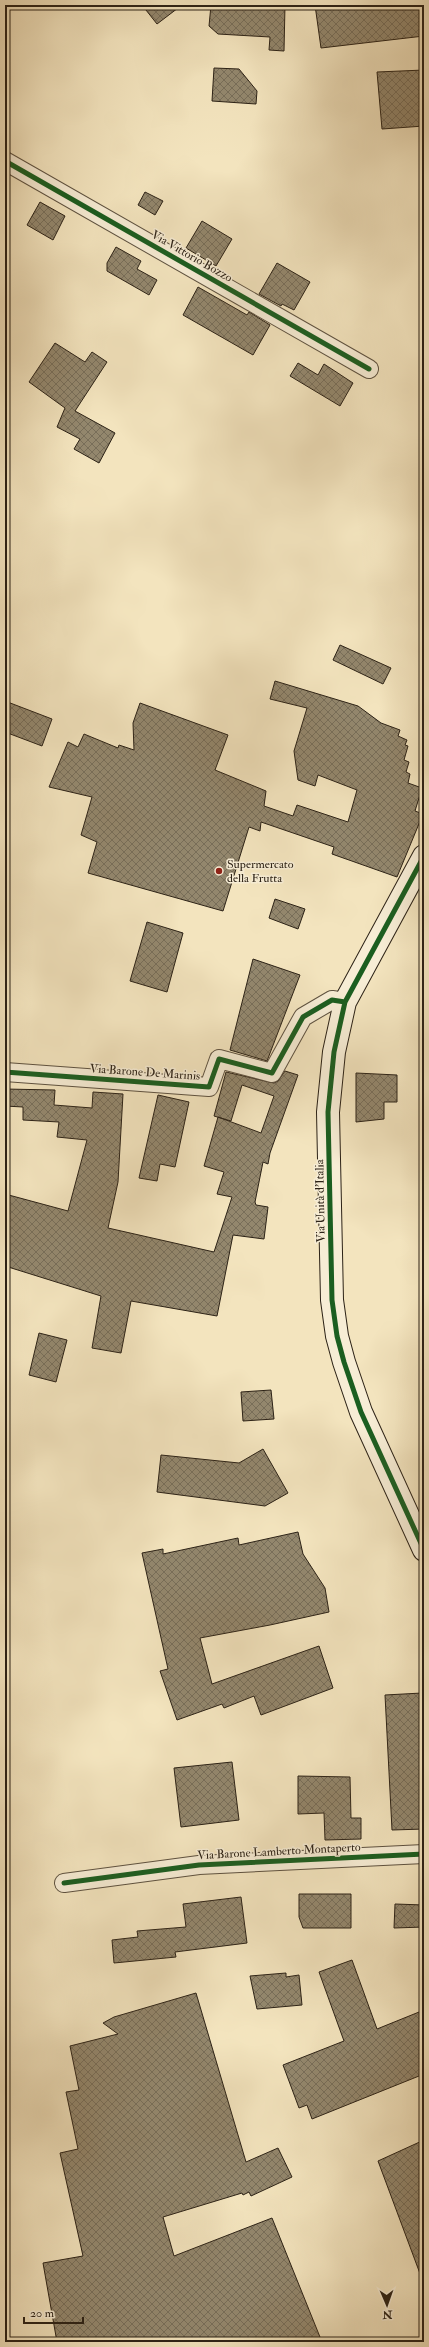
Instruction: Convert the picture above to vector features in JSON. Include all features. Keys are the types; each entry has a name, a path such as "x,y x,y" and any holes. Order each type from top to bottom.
{"street":[{"name":"Via Vittorio Bozzo","path":"5,161 369,369"},
{"name":"Via Unità d'Italia","path":"424,856 345,1002 334,1052 328,1112 332,1300 344,1362 361,1412 424,1550"},
{"name":"Via Barone De Marinis","path":"5,1072 209,1087 219,1059 272,1073 304,1017 332,1000 345,1002"},
{"name":"Via Barone Lamberto Montaperto","path":"64,1883 199,1865 424,1854"}],"building":[{"path":"142,5 182,5 157,24"},
{"path":"211,5 285,5 284,51 269,50 270,37 218,34 209,26"},
{"path":"315,5 424,5 424,36 321,48"},
{"path":"214,68 239,69 257,91 256,104 212,101"},
{"path":"424,70 424,126 382,129 377,72"},
{"path":"145,192 163,201 155,215 138,205"},
{"path":"40,202 65,216 53,240 27,225"},
{"path":"202,221 232,239 216,266 186,248"},
{"path":"116,247 141,261 137,269 157,280 149,295 107,271 107,263"},
{"path":"277,263 310,282 294,310 282,304 281,306 259,294"},
{"path":"198,287 247,315 249,312 270,325 253,355 183,315"},
{"path":"55,343 85,362 92,352 107,362 75,411 115,433 99,463 74,449 80,439 57,427 65,408 29,382"},
{"path":"298,363 318,375 324,364 353,383 340,406 290,376"},
{"path":"340,645 391,668 383,684 333,660"},
{"path":"275,681 358,706 381,723 400,730 398,736 407,740 405,745 408,746 404,760 409,762 406,772 410,774 408,783 422,788 415,811 423,814 397,877 332,854 334,847 261,822 260,831 249,827 223,911 88,873 97,842 81,835 92,797 49,787 68,742 78,747 84,734 118,748 119,745 134,750 133,723 140,703 228,735 215,770 266,791 264,806 293,816 297,805 348,822 357,790 318,775 315,786 298,780 294,751 307,708 270,699"},
{"path":"5,701 52,719 42,746 5,732"},
{"path":"275,899 305,909 298,929 269,918"},
{"path":"147,922 183,933 167,992 130,981"},
{"path":"253,959 300,975 267,1061 230,1050"},
{"path":"285,1071 298,1075 270,1153 268,1164 263,1162 255,1202 256,1205 268,1207 264,1239 233,1235 217,1316 131,1301 121,1353 92,1348 101,1296 5,1266 5,1194 68,1211 87,1140 57,1137 59,1122 23,1120 23,1107 5,1106 5,1089 55,1090 54,1105 92,1108 93,1092 123,1094 118,1182 108,1228 214,1252 232,1197 217,1194 224,1172 204,1166 218,1117 214,1116 226,1072 274,1083 278,1081","holes":["242,1085 274,1096 261,1133 220,1118 231,1121"]},
{"path":"356,1073 397,1075 397,1102 384,1102 384,1119 356,1122"},
{"path":"158,1095 189,1102 175,1167 160,1164 157,1181 139,1178"},
{"path":"39,1333 67,1340 56,1382 29,1375"},
{"path":"271,1390 274,1419 243,1421 241,1392"},
{"path":"263,1449 288,1493 265,1506 157,1492 161,1455 239,1463"},
{"path":"298,1532 303,1554 325,1588 329,1612 200,1638 212,1684 319,1646 333,1688 261,1715 254,1696 224,1708 222,1704 177,1720 160,1671 168,1669 142,1553 163,1549 163,1554 238,1538 239,1545"},
{"path":"422,1693 424,1829 392,1830 385,1695"},
{"path":"232,1762 239,1820 181,1827 174,1768"},
{"path":"298,1776 350,1777 351,1818 361,1818 361,1839 325,1840 324,1813 298,1814"},
{"path":"299,1894 351,1894 351,1928 303,1928 299,1917"},
{"path":"241,1897 247,1943 175,1952 176,1957 114,1963 112,1940 138,1937 137,1931 186,1927 183,1904"},
{"path":"395,1904 424,1905 424,1927 394,1928"},
{"path":"352,1960 377,2029 424,2010 424,2074 312,2119 307,2105 299,2108 283,2065 344,2041 319,1972"},
{"path":"286,1973 286,1977 299,1975 302,2005 257,2009 250,1976"},
{"path":"196,1993 246,2162 278,2148 292,2177 251,2196 249,2192 243,2195 242,2193 163,2217 174,2256 272,2218 322,2342 57,2342 43,2263 83,2256 60,2153 78,2149 66,2092 79,2090 70,2046 118,2034 103,2023 114,2017"},
{"path":"424,2140 424,2278 422,2279 378,2161"}],"cycle path":[{"path":"5,161 369,369"},
{"path":"424,856 345,1002 334,1052 328,1112 332,1300 337,1336 361,1412 424,1550"},
{"path":"5,1072 209,1087 219,1059 272,1073 303,1017 332,1000 345,1002"},
{"path":"64,1883 199,1865 424,1854"}],"place":[{"name":"Supermercato della Frutta","path":"219,871"}]}
